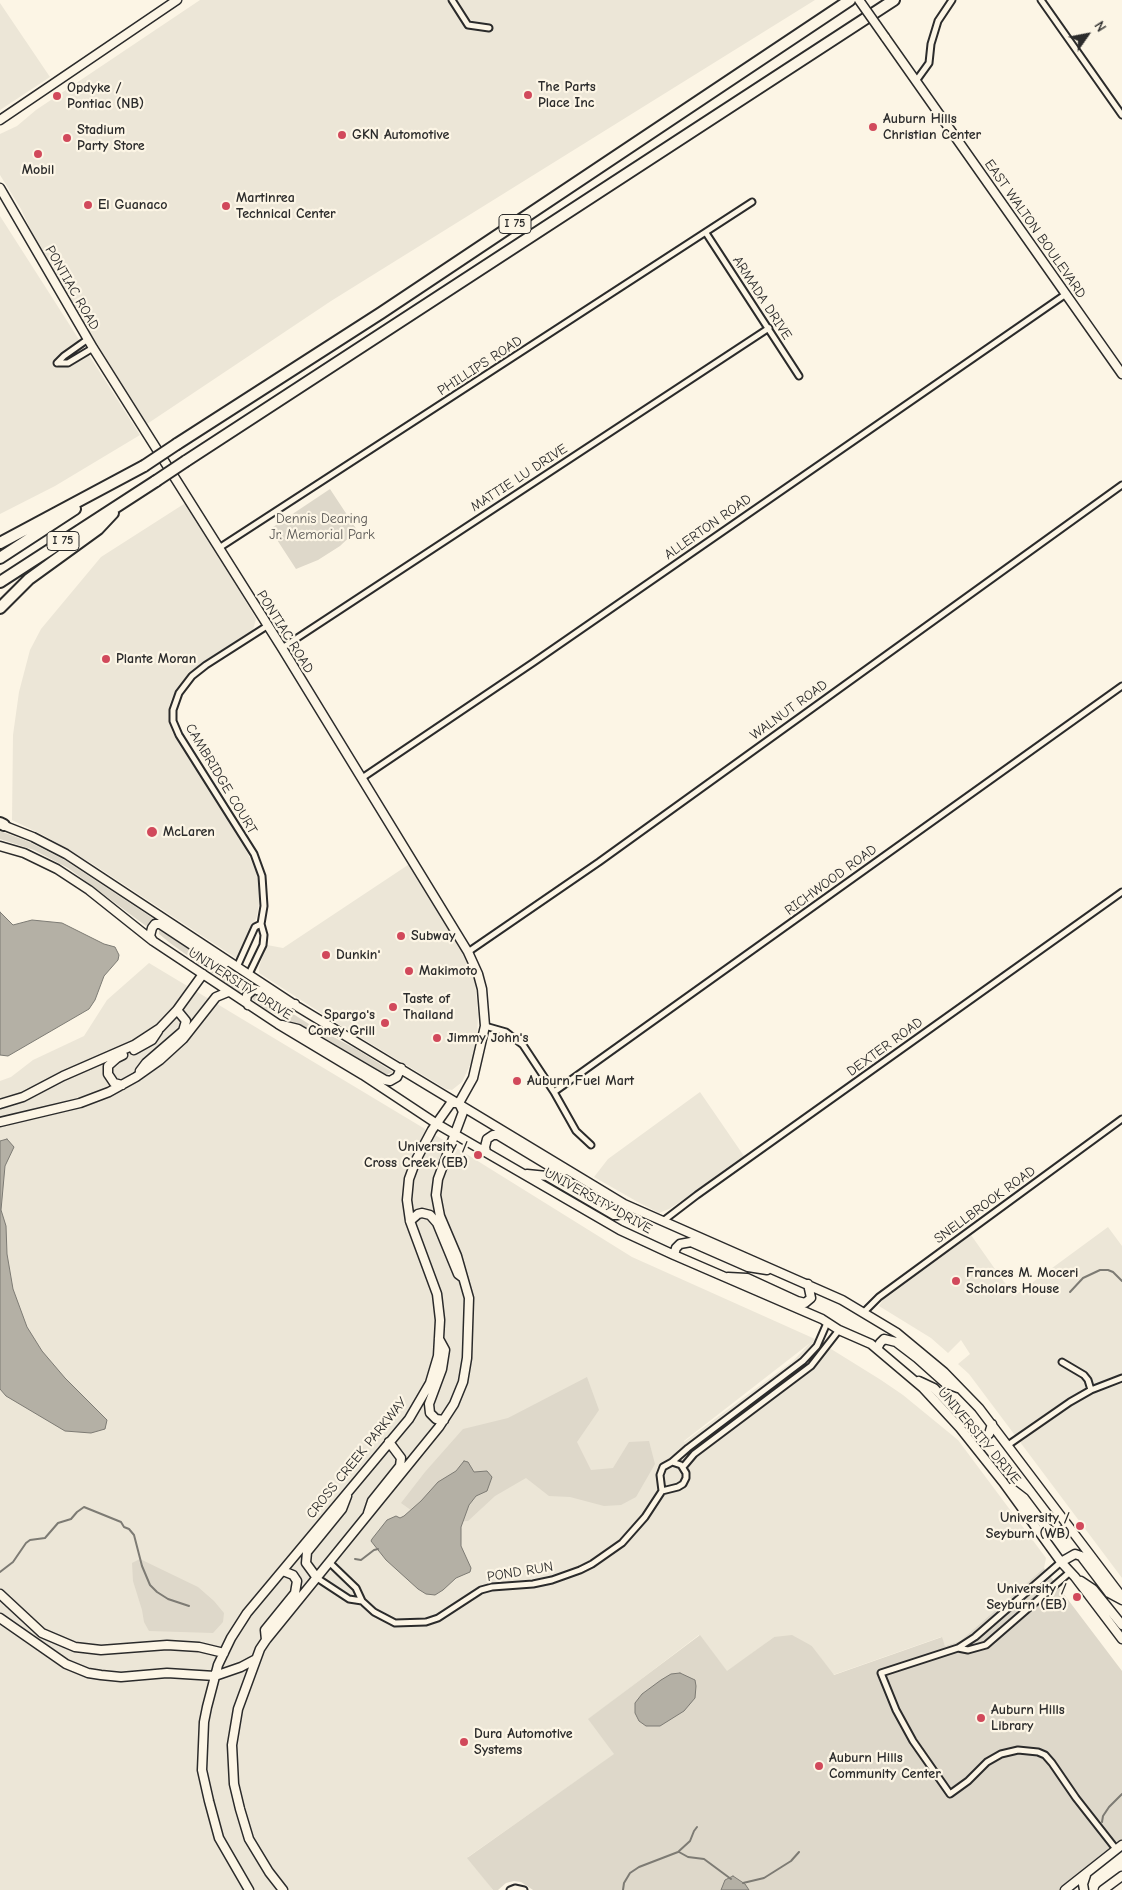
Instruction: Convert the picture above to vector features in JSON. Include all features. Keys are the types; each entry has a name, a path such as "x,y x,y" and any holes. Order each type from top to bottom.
{"highway":[{"name":"I 75","path":"0,558 381,313 850,0"},
{"name":"I 75","path":"0,582 894,0"},
{"path":"0,543 32,524 113,484"},
{"path":"0,608 40,570 98,529 126,500"}],"main road":[{"path":"0,120 178,0"},
{"name":"EAST WALTON BOULEVARD","path":"859,0 1122,374"},
{"name":"PONTIAC ROAD","path":"0,188 93,348 282,648 468,952 478,974 482,989 485,1026 473,1078 459,1103"},
{"name":"UNIVERSITY DRIVE","path":"1,824 66,854 295,1004 624,1204 808,1284 864,1312 918,1349 962,1390 992,1424 1122,1598"},
{"name":"UNIVERSITY DRIVE","path":"0,846 24,853 57,869 101,900 153,941 248,1005 363,1075 437,1124 620,1230 871,1344 935,1400 960,1428 1122,1639"},
{"path":"153,941 150,936 152,928 155,924 160,924 212,959 234,965"},
{"path":"122,1085 114,1083 108,1074 108,1066 117,1058 152,1040 160,1028 178,1010 203,974"},
{"path":"248,1005 246,1001 247,995 254,989 283,1005 295,1004"},
{"path":"0,1122 80,1103 122,1085 160,1060 183,1039 216,997 228,992"},
{"path":"136,1077 146,1063 183,1030 186,1021 178,1010"},
{"path":"278,1024 298,1029 386,1080 390,1081 398,1077 401,1068"},
{"path":"0,1104 23,1097 70,1072 134,1045 160,1028"},
{"name":"CROSS CREEK PARKWAY","path":"249,1890 219,1838 202,1770 204,1722 215,1676 224,1653 247,1613 409,1419 430,1383 438,1356 440,1320 437,1294 410,1221 407,1200 409,1179 416,1160 437,1124 451,1103 459,1103"},
{"path":"283,1890 269,1872 249,1839 240,1809 234,1784 232,1745 238,1709 256,1659 266,1640 444,1420 454,1404 463,1382 467,1358 469,1298 457,1256 440,1216 436,1196 438,1179 463,1112 459,1103"},
{"path":"486,1152 487,1139 493,1135 498,1135 552,1167 570,1170"},
{"path":"525,1174 547,1176 614,1215 618,1216 621,1213 624,1204"},
{"path":"410,1221 418,1214 430,1215 437,1223 458,1274 464,1278"},
{"path":"674,1255 676,1248 680,1244 691,1242 748,1267 781,1273"},
{"path":"722,1276 748,1278 797,1301 805,1302 811,1298 808,1284"},
{"path":"877,1349 884,1339 896,1342 945,1383 962,1390"},
{"path":"439,1340 445,1350 442,1369 429,1404 430,1413 436,1419 444,1420"},
{"path":"908,1376 934,1388 980,1437 989,1434 992,1424"},
{"path":"367,1517 372,1502 400,1466 400,1458 389,1442"},
{"path":"1003,1482 1024,1498 1045,1526 1053,1533 1062,1531 1068,1526"},
{"path":"317,1578 306,1563 307,1552 342,1509 348,1492"},
{"path":"1061,1562 1075,1554 1081,1556 1109,1593 1122,1598"},
{"path":"266,1640 266,1630 295,1593 297,1581 293,1574 283,1571"},
{"path":"1072,1574 1093,1589 1122,1625"},
{"path":"0,1594 42,1632 75,1647 101,1650 167,1645 199,1647 224,1653"},
{"path":"0,1618 66,1664 88,1673 121,1677 167,1673 215,1676 241,1667 256,1659"},
{"path":"1065,1890 1119,1847"},
{"path":"1084,1890 1083,1884 1087,1873"},
{"path":"1103,1890 1122,1876"}],"street":[{"path":"452,0 468,25 489,28"},
{"path":"916,81 929,63 931,44 938,21 952,0"},
{"path":"1041,0 1122,115"},
{"name":"PHILLIPS ROAD","path":"219,548 752,202"},
{"name":"ARMADA DRIVE","path":"706,233 799,376"},
{"name":"ALLERTON ROAD","path":"362,778 534,662 1066,294"},
{"name":"MATTIE LU DRIVE","path":"282,648 769,328"},
{"path":"88,339 64,356 58,363 68,363 93,348"},
{"name":"WALNUT ROAD","path":"468,952 599,862 1122,485"},
{"name":"CAMBRIDGE COURT","path":"249,974 262,945 264,935 261,924 264,906 262,876 255,857 179,735 173,721 173,710 179,693 192,676 267,626"},
{"name":"RICHWOOD ROAD","path":"554,1092 1122,686"},
{"name":"DEXTER ROAD","path":"663,1222 697,1195 1122,892"},
{"name":"CAMBRIDGE COURT","path":"234,965 254,927 261,924"},
{"path":"485,1026 506,1032 523,1045 554,1092 576,1131 590,1145"},
{"name":"SNELLBROOK ROAD","path":"864,1312 879,1297 1122,1120"},
{"path":"672,1462 678,1463 683,1467 687,1476 683,1484 678,1487 662,1491 660,1472 663,1467 803,1361 817,1346 827,1323"},
{"path":"683,1467 694,1454 811,1366 839,1330"},
{"path":"1062,1362 1084,1375 1092,1390"},
{"path":"1008,1445 1060,1408 1092,1390 1122,1378"},
{"name":"POND RUN","path":"317,1578 349,1599 362,1602 374,1612 396,1622 414,1623 438,1618 481,1590 533,1584 564,1576 592,1564 622,1543 639,1525 662,1491"},
{"name":"POND RUN","path":"329,1562 356,1588 362,1602"},
{"path":"1061,1562 975,1636 958,1648 881,1673 896,1710 913,1741 950,1794 965,1784 987,1762 1001,1754 1018,1750 1038,1752 1052,1763 1076,1798 1119,1847"},
{"path":"958,1648 968,1650 986,1645 1037,1599 1072,1574"},
{"path":"1029,1589 1037,1599"},
{"path":"510,1890 515,1888 524,1890"}],"shaded area":[{"path":"200,0 815,0 331,301 147,424 44,259 21,209 0,175 0,134 17,126 36,110"},
{"path":"0,3 50,77 0,110"},
{"path":"0,216 140,435 55,486 0,514"},
{"path":"187,502 256,619 253,630 200,664 188,675 172,698 169,706 172,731 246,850 260,880 261,890 257,916 243,952 236,958 91,863 45,836 12,820 13,735 19,692 30,650 41,629 101,557"},
{"path":"411,863 466,956 475,981 478,1015 477,1037 472,1061 462,1082 452,1090 446,1089 343,1027 259,973 259,967 267,945 283,948"},
{"path":"0,912 13,925 32,920 62,923 104,944 115,947 119,955 118,960 104,976 95,1000 89,1009 8,1056 0,1055"},
{"path":"149,963 460,1150 632,1257 815,1339 903,1395 958,1440 1046,1558 1044,1568 960,1641 945,1646 941,1637 833,1675 812,1646 774,1637 727,1672 699,1635 589,1719 615,1754 468,1857 493,1890 0,1890 0,1081 11,1077 33,1060 84,1036 107,1000","holes":["810,1343 793,1361 684,1442"]},
{"path":"700,1092 746,1159 669,1209 659,1213 594,1177 608,1159"},
{"path":"7,1139 14,1147 5,1166 1,1210 6,1226 7,1254 13,1289 27,1327 42,1351 65,1378 107,1420 105,1429 91,1433 65,1431 6,1396 0,1389 0,1141"},
{"path":"1108,1227 1122,1246 1122,1578 969,1374 958,1364 970,1354 961,1340 948,1353 931,1338 879,1306 883,1300 971,1235 1014,1296"},
{"path":"464,1461 468,1462 474,1472 487,1471 492,1477 487,1491 476,1496 469,1505 461,1527 461,1546 471,1568 470,1572 456,1578 435,1595 426,1594 386,1560 371,1541 387,1520 396,1516 400,1518 404,1516 438,1482 456,1471"},
{"path":"680,1673 695,1680 696,1686 695,1698 684,1711 660,1726 646,1726 639,1721 635,1713 635,1703 642,1694 671,1674"},
{"path":"733,1876 745,1884 749,1890 721,1890 725,1880"}],"green space":[{"name":"Dennis Dearing Jr. Memorial Park","path":"330,489 357,530 340,546 318,560 296,569 270,529"},
{"path":"0,831 27,841 63,859 154,919 146,926 68,868 34,850 0,839"},
{"path":"159,930 165,930 215,964 251,984 240,993 170,943 159,934"},
{"path":"255,993 260,993 309,1024 356,1049 393,1072 385,1074 318,1034 267,1010 252,999"},
{"path":"587,1377 599,1410 577,1442 591,1470 613,1468 629,1442 649,1441 655,1464 636,1497 621,1505 604,1506 570,1497 549,1496 526,1478 495,1496 468,1521 429,1523 401,1503 425,1472 463,1429 508,1418"},
{"path":"140,1559 198,1587 224,1613 223,1622 213,1633 149,1631 144,1622 133,1581 132,1563"},
{"path":"1044,1568 1122,1671 1122,1844 1061,1890 533,1890 521,1882 514,1881 506,1883 498,1890 493,1890 467,1858 614,1754 588,1719 700,1635 727,1671 774,1637 792,1635 812,1646 834,1675 942,1637 945,1646 960,1641"}],"waterway":[{"path":"1070,1292 1083,1278 1100,1270 1113,1272 1122,1281"},
{"path":"0,1572 13,1562 26,1543 30,1540 45,1538 58,1523 71,1519 84,1507 121,1522 124,1527 129,1529 134,1535 142,1566 150,1585 168,1599 189,1606"},
{"path":"355,1559 361,1560 378,1549"},
{"path":"1102,1822 1103,1816 1109,1807 1122,1794"},
{"path":"623,1890 624,1883 630,1873 639,1867 678,1852 690,1841 697,1827"},
{"path":"679,1852 688,1857 704,1859 731,1879"},
{"path":"743,1883 764,1878 791,1861 799,1852"}],"place":[{"name":"The Parts Place Inc","path":"528,95"},
{"name":"Opdyke / Pontiac (NB)","path":"57,96"},
{"name":"Auburn Hills Christian Center","path":"873,127"},
{"name":"GKN Automotive","path":"342,135"},
{"name":"Stadium Party Store","path":"67,138"},
{"name":"Mobil","path":"38,154"},
{"name":"El Guanaco","path":"88,205"},
{"name":"Martinrea Technical Center","path":"226,206"},
{"name":"Plante Moran","path":"106,659"},
{"name":"McLaren","path":"152,832"},
{"name":"Subway","path":"401,936"},
{"name":"Dunkin'","path":"326,955"},
{"name":"Makimoto","path":"409,971"},
{"name":"Taste of Thailand","path":"393,1007"},
{"name":"Spargo's Coney Grill","path":"385,1023"},
{"name":"Jimmy John's","path":"437,1038"},
{"name":"Auburn Fuel Mart","path":"517,1081"},
{"name":"University / Cross Creek (EB)","path":"478,1155"},
{"name":"Frances M. Moceri Scholars House","path":"956,1281"},
{"name":"University / Seyburn (WB)","path":"1080,1526"},
{"name":"University / Seyburn (EB)","path":"1077,1597"},
{"name":"Auburn Hills Library","path":"981,1718"},
{"name":"Dura Automotive Systems","path":"464,1742"},
{"name":"Auburn Hills Community Center","path":"819,1766"}]}
